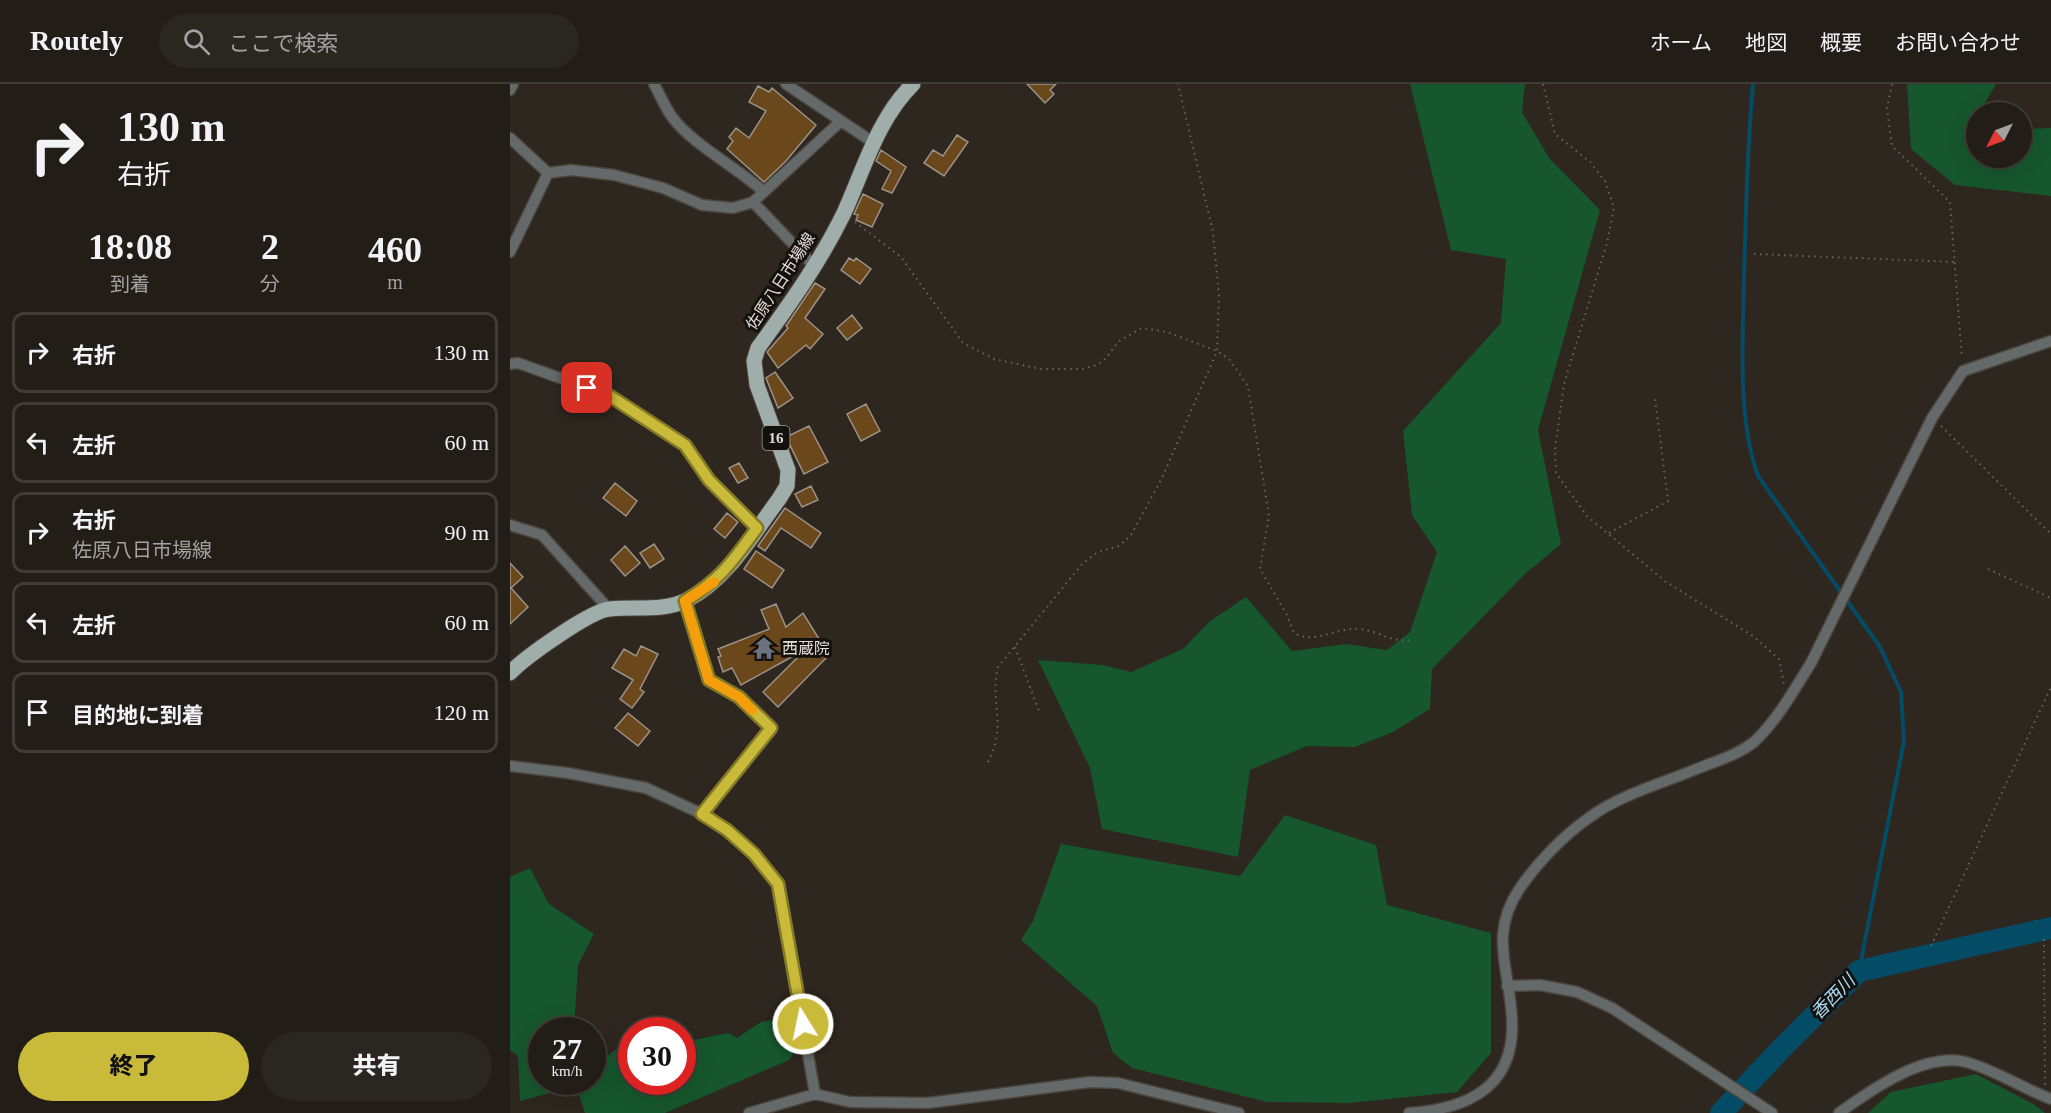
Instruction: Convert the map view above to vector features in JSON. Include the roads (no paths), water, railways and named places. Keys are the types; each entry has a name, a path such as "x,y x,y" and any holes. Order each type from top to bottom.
{"main road":[{"name":"佐原八日市場線","path":"510,673 574,626 608,608 655,608 685,601 712,584 724,573 779,499 788,478 785,459 757,385 754,361 758,348 815,267 843,213 886,119 913,84"}],"street":[{"path":"510,90 513,84"},
{"path":"654,84 673,117 688,134 744,174 764,192"},
{"path":"786,84 874,143"},
{"path":"548,173 571,170 614,175 663,188 702,205 733,208 753,202 841,121"},
{"path":"510,138 548,173"},
{"path":"510,252 548,173"},
{"path":"753,202 815,267"},
{"path":"1409,1113 1441,1111 1467,1102 1485,1091 1504,1065 1510,1044 1512,1020 1501,950 1503,922 1519,890 1541,860 1590,817 1610,805 1731,755 1754,742 1787,701 1811,663 1932,418 1963,371 2051,341"},
{"path":"510,364 518,363 610,396 685,445 709,480 757,528"},
{"path":"510,525 542,535 608,608"},
{"path":"685,601 709,680 739,697 771,728 702,814"},
{"path":"510,766 568,773 646,789 702,814 727,830 754,854 778,884 815,1094"},
{"path":"1507,987 1540,985 1577,992 1612,1008 1772,1113"},
{"path":"1839,1113 1878,1086 1938,1062 1965,1062 2048,1098"},
{"path":"749,1113 815,1094 850,1102 928,1103 1090,1082 1118,1083 1239,1113"},
{"path":"850,1102 857,1113"}],"waterway":[{"path":"1753,84 1747,180 1742,351 1744,404 1751,453 1758,476 1880,647 1901,692 1904,741 1859,971"},
{"name":"香西川","path":"1721,1113 1859,971 2051,928"}],"place":[{"name":"西蔵院","path":"764,648"}]}
